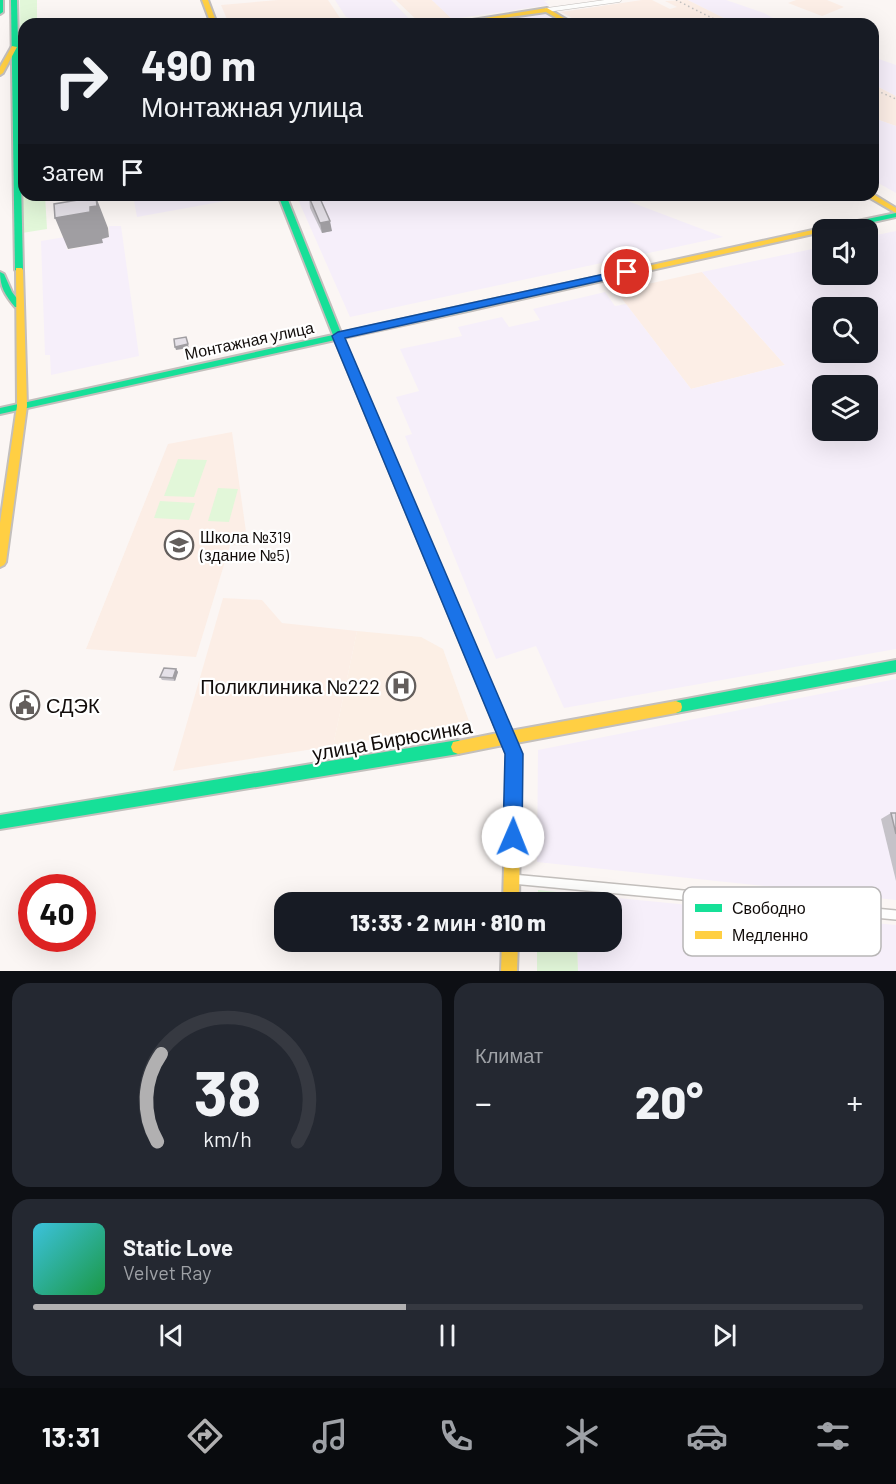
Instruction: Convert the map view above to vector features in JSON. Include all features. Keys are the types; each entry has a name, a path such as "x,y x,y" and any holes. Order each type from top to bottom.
{"street":[{"path":"0,0 0,12"},
{"path":"0,562 22,406 18,305 14,0"},
{"path":"205,0 212,18"},
{"path":"492,18 619,0"},
{"path":"547,10 561,18"},
{"path":"0,73 14,47"},
{"path":"284,201 338,336 514,754 511,892"},
{"path":"877,201 896,213"},
{"name":"Монтажная улица","path":"870,219 896,213"},
{"name":"Монтажная улица","path":"0,411 812,232"},
{"path":"0,274 8,293 18,305"},
{"name":"улица Бирюсинка","path":"0,822 508,739 896,666"},
{"path":"512,879 683,895"},
{"path":"881,914 896,915"},
{"path":"509,971 510,952"}],"shaded area":[{"path":"278,0 328,0 340,18 226,18 221,5"},
{"path":"335,0 391,0 408,18 349,18"},
{"path":"396,0 432,0 451,18 415,18"},
{"path":"432,0 549,0 544,1 549,5 451,18"},
{"path":"642,0 652,0 670,9 677,7 665,1 688,0 724,18 572,18 561,12"},
{"path":"688,0 726,0 773,18 724,18"},
{"path":"796,0 827,0 844,7 822,16 788,3"},
{"path":"545,14 552,18 517,18"},
{"path":"879,59 896,65 896,96 879,87"},
{"path":"879,87 896,96 896,126 879,120"},
{"path":"879,120 896,126 896,193 879,183"},
{"path":"134,201 225,201 137,217"},
{"path":"299,201 628,201 723,237 350,317"},
{"path":"109,226 121,226 139,356 51,375 50,355 45,355 41,241 65,237 67,250 102,243 102,239 109,237"},
{"path":"896,231 896,649 564,708 536,646 496,659 405,436 412,434 396,397 419,391 400,349 462,336 458,327 502,317 509,327 540,320 533,309 605,292 615,306 626,304 691,389 785,365 702,272 812,249 812,285 878,285 878,235"},
{"path":"702,272 785,365 691,389 616,291"},
{"name":"Школа №319 (здание №5)","path":"232,432 248,546 230,545 196,657 86,649 168,444"},
{"path":"223,598 262,600 282,623 357,631 333,746 173,771"},
{"name":"Поликлиника №222","path":"357,631 421,637 443,649 470,724 333,746"},
{"path":"896,679 896,900 881,898 881,887 773,887 537,862 538,750"},
{"path":"622,898 683,904 683,956 881,956 881,924 896,925 896,971 578,971 577,952 622,952"}],"green space":[{"path":"20,0 37,0 37,18 20,18"},
{"path":"22,201 45,201 47,229 22,233"},
{"path":"178,459 207,460 194,497 164,496"},
{"path":"218,488 238,489 229,522 208,521"},
{"path":"160,501 195,503 189,520 154,518"},
{"path":"537,952 577,952 578,971 537,971"}],"building":[{"path":"96,201 97,206 90,207 90,212 55,218 54,204"},
{"path":"311,201 321,201 330,221 320,223"},
{"path":"186,337 188,344 175,347 174,339"},
{"path":"164,668 176,669 173,678 160,677"},
{"path":"891,813 896,813 896,834"}],"railway":[{"path":"676,0 712,18"},
{"path":"879,92 896,99"}],"traffic: fast":[{"path":"0,0 0,12"},
{"path":"14,0 19,270"},
{"path":"284,201 338,336 501,724"},
{"path":"877,219 896,215"},
{"path":"0,274 8,293 18,305"},
{"path":"0,411 472,307"},
{"path":"676,707 896,666"},
{"path":"0,822 458,747"}],"traffic: slow":[{"path":"205,0 212,18"},
{"path":"492,18 547,10 561,18"},
{"path":"0,73 14,47"},
{"path":"879,201 896,211"},
{"path":"472,307 812,232"},
{"path":"0,562 22,406 19,270"},
{"path":"458,747 676,707"},
{"path":"501,724 514,755 511,892"},
{"path":"509,971 510,952"}],"place":[{"name":"Школа №319 (здание №5)","path":"179,545"},
{"name":"Поликлиника №222","path":"401,686"},
{"name":"СДЭК","path":"25,705"}],"route":[{"path":"513,837 514,754 338,336 627,272"}]}
